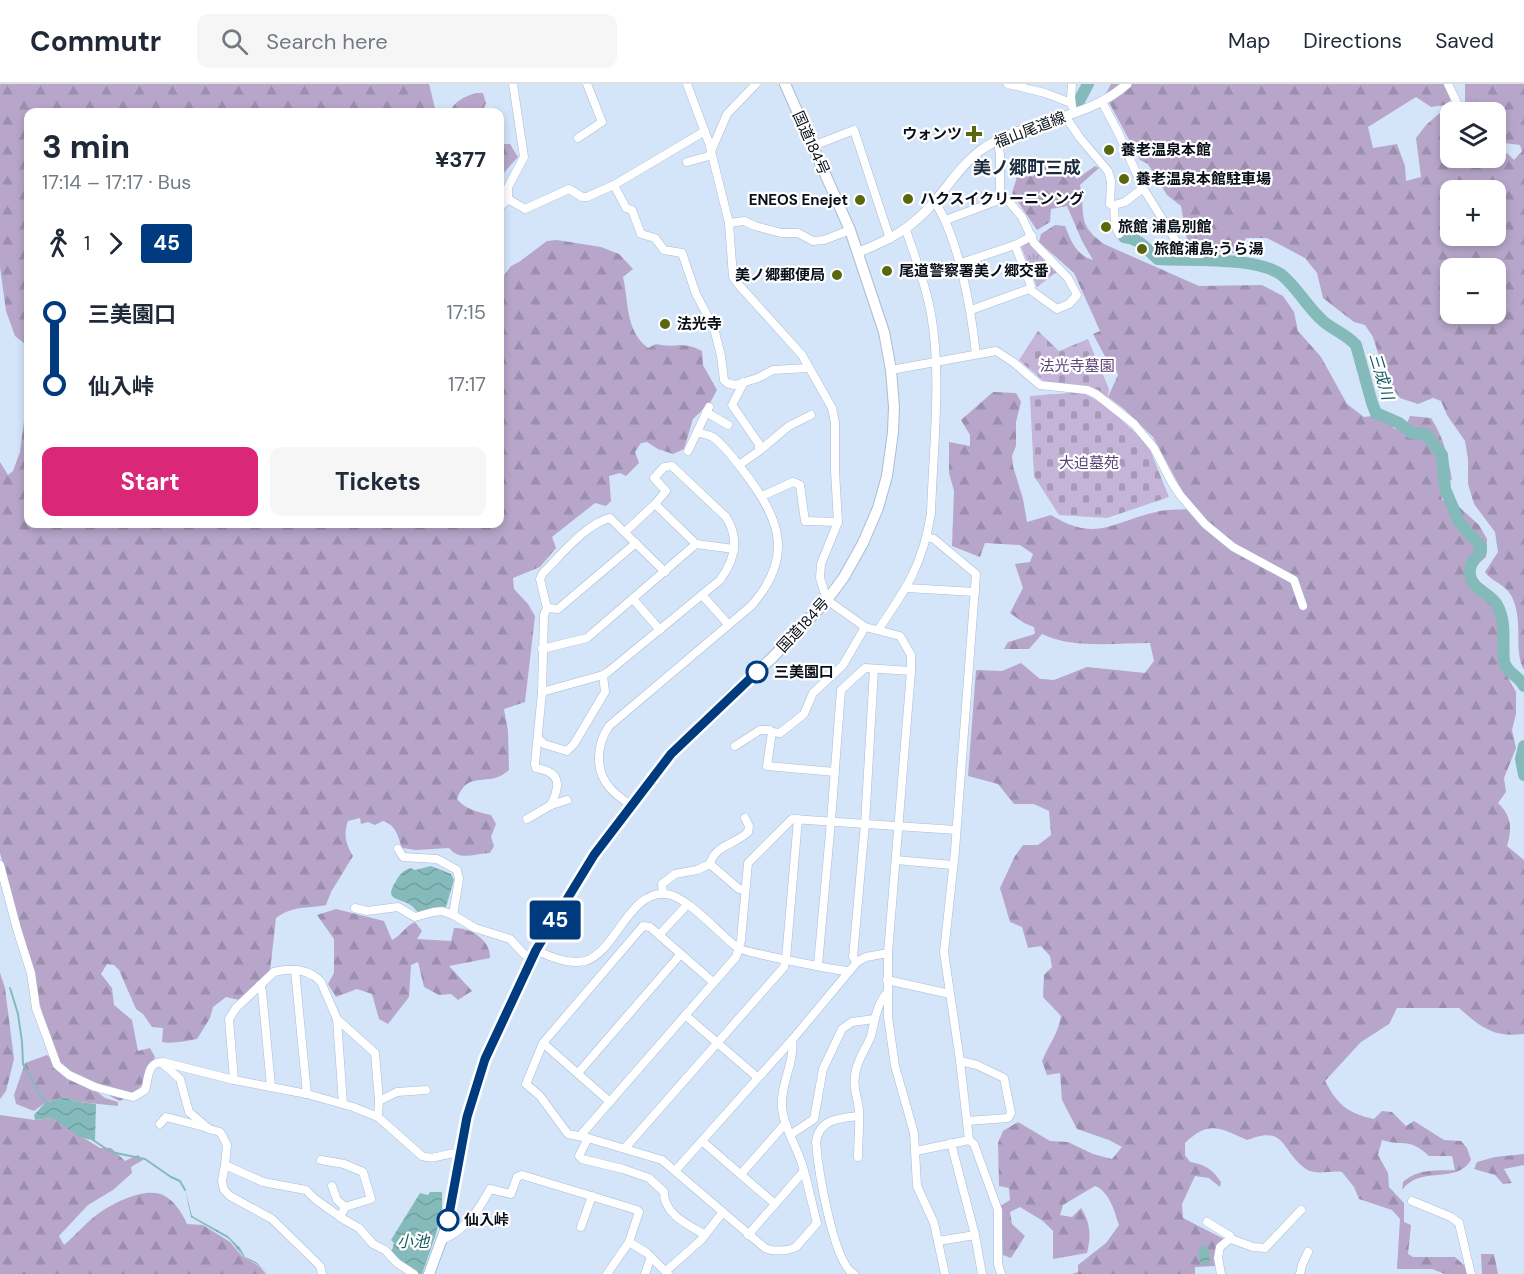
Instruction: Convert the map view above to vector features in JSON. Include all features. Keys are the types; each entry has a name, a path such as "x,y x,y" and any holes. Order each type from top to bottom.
{"highway":[{"name":"国道184号","path":"429,1274 447,1225 467,1117 485,1059 534,955 594,855 671,754 772,658 827,600 844,577 863,543 878,508 887,476 894,407 891,370 884,332 859,252 785,84"}],"main road":[{"name":"福山尾道線","path":"859,252 906,230 935,202 967,163 981,150 1015,133 1102,102 1122,86"}],"street":[{"path":"504,204 508,200 508,187 524,157 513,84"},
{"path":"578,138 602,122 587,84"},
{"path":"687,84 705,131 729,224 733,277 802,355 834,414 838,522 821,564 820,578 827,600 865,627 900,636 911,655 888,953 887,993 893,1055 914,1133 917,1186 934,1223 945,1274"},
{"path":"687,162 709,156 727,114 756,84"},
{"path":"1008,84 1071,100"},
{"path":"1072,84 1071,100 1076,112"},
{"path":"1448,84 1457,102"},
{"path":"1102,102 1143,188 1176,241 1192,254 1201,254"},
{"path":"1065,116 1108,171 1111,181 1110,204 1114,206 1115,224 1119,234"},
{"path":"813,146 854,130 890,239"},
{"path":"508,200 525,210 563,190 569,189 582,197 587,197 614,185 705,131"},
{"path":"998,142 1000,191 1022,218 1035,243 1068,278 1077,296 1069,304 1057,309 1029,289"},
{"path":"614,185 626,208 632,210 641,234 655,238 664,250 682,253 696,294 714,328 724,380 727,384 735,385 774,370 808,368"},
{"path":"1114,206 1125,202 1143,188"},
{"path":"946,220 1004,198"},
{"path":"935,202 946,220 971,310 976,354"},
{"path":"729,224 740,220 781,233 798,234 813,241 824,240 850,230"},
{"path":"878,630 907,588 920,560 931,513 936,363 931,315 923,280 906,230"},
{"path":"958,264 1015,245 1032,236"},
{"path":"1015,245 1031,286 1029,289"},
{"path":"971,310 1029,289"},
{"path":"891,370 996,351 1040,385 1087,390 1096,394 1134,424 1154,448 1180,495 1205,524 1233,547 1294,580 1303,606"},
{"path":"744,382 732,405 759,444 759,451"},
{"path":"688,451 707,410 728,425"},
{"path":"739,465 789,426 811,416"},
{"path":"632,806 610,788 603,778 598,754 603,736 609,726 751,606 768,584 777,556 778,536 762,496 739,465 714,438 697,432"},
{"path":"542,692 603,675 720,580 730,566 734,536 726,517 672,466 664,467 654,478 666,490 655,504 625,532"},
{"path":"762,496 793,482 800,486 805,521 838,522"},
{"path":"655,504 696,544 734,549"},
{"path":"550,806 558,791 558,781 548,770 536,768 542,692 544,615 547,608 540,579 543,573 574,542 602,520 610,518 665,572"},
{"path":"927,537 934,540 976,574 957,830 944,952 969,1140 974,1144 998,1210 998,1264 1001,1274"},
{"path":"547,608 558,609 636,543"},
{"path":"542,649 587,638 696,544"},
{"path":"907,588 975,592"},
{"path":"702,595 728,624"},
{"path":"633,599 660,630"},
{"path":"735,746 760,729 780,733 804,714 813,693 843,665 865,627"},
{"path":"818,965 841,690 865,668 911,671"},
{"path":"856,962 853,957 865,824 874,669"},
{"path":"538,738 544,744 567,751 574,744 605,692 603,675"},
{"path":"772,732 767,766 835,772"},
{"path":"527,819 533,814 567,800"},
{"path":"711,864 712,856 729,842 748,832 749,826 745,818"},
{"path":"705,1235 675,1215 664,1200 664,1192 649,1178 579,1156 584,1137 610,1102 736,957 739,950 748,863 792,819 957,830"},
{"path":"625,1148 784,967 798,819"},
{"path":"398,849 403,857 437,859 457,870 459,879 453,915"},
{"path":"896,860 952,865"},
{"path":"663,893 662,884 668,878 711,864"},
{"path":"711,864 739,889 745,890"},
{"path":"0,865 31,973 36,1008 57,1065 69,1075 95,1087 133,1097 145,1090 150,1067 157,1062 163,1062 343,1104 378,1117 422,1156 433,1158 452,1152 459,1153"},
{"path":"355,908 367,911 398,907 415,917 442,912 453,915 475,928 510,939 524,954 585,961 597,954 645,898 663,893 673,895 687,905 739,950 849,971"},
{"path":"659,935 687,905"},
{"path":"713,982 650,927 643,926 543,1043 526,1084 540,1096 568,1134 662,1160 748,1235 769,1250 791,1250 817,1223 804,1171 786,1124 782,1096 792,1058 792,1040"},
{"path":"675,1171 792,1040 856,962 866,957 888,953"},
{"path":"578,1073 680,955"},
{"path":"234,1080 229,1019 236,1008 274,972 295,969 309,973 321,982 336,1019 343,1104"},
{"path":"295,969 307,1094"},
{"path":"887,980 950,994"},
{"path":"260,985 271,1086"},
{"path":"858,1157 859,1116 853,1085 855,1071 870,1039 874,1019 882,999 887,993"},
{"path":"685,1015 757,1077"},
{"path":"336,1019 375,1053 378,1117"},
{"path":"790,1135 814,1119 823,1070 842,1029 852,1022 874,1019"},
{"path":"543,1043 610,1102"},
{"path":"960,1061 1004,1077 1011,1113 1008,1118 967,1121"},
{"path":"163,1062 180,1079 189,1112 209,1129"},
{"path":"379,1101 397,1092 426,1090"},
{"path":"854,1274 847,1269 836,1245 816,1142 821,1127 827,1122 859,1116"},
{"path":"160,1124 166,1117 220,1132 226,1142 222,1181 224,1190 230,1196 272,1219 320,1266 322,1274"},
{"path":"741,1173 778,1130 786,1124"},
{"path":"916,1151 969,1140"},
{"path":"703,1142 774,1203"},
{"path":"951,1143 975,1235 982,1274"},
{"path":"321,1160 344,1164 363,1172 371,1199 345,1207 340,1218"},
{"path":"225,1165 263,1182 306,1190 340,1218 359,1228 373,1244 385,1250 397,1263 414,1274"},
{"path":"748,1235 804,1171"},
{"path":"441,1240 452,1236 470,1220 490,1189 511,1194 517,1177 522,1175 639,1212 629,1242 607,1274"},
{"path":"332,1186 337,1200 345,1207"},
{"path":"581,1227 592,1196"},
{"path":"1412,1201 1451,1217 1459,1223 1472,1274"},
{"path":"1207,1222 1230,1236 1231,1239 1253,1247 1265,1248 1301,1210"},
{"path":"629,1242 651,1257 667,1273 705,1235 723,1212"},
{"path":"938,1241 975,1235"},
{"path":"1221,1274 1218,1258 1220,1247 1231,1239"},
{"path":"1300,1274 1308,1252"},
{"path":"645,1274 651,1257"}],"green space":[{"path":"0,84 429,84 435,108 24,108 24,343 15,336 6,311 0,267"},
{"path":"1111,84 1445,84 1452,99 1448,102 1440,102 1440,106 1431,107 1416,97 1368,127 1373,148 1397,144 1405,166 1406,181 1421,177 1416,138 1440,113 1440,168 1506,168 1506,153 1514,160 1522,151 1520,145 1506,143 1506,102 1465,102 1465,84 1524,84 1524,670 1519,654 1516,607 1506,589 1485,572 1498,552 1495,532 1474,504 1468,484 1465,441 1447,415 1441,401 1433,398 1418,404 1400,398 1392,388 1392,377 1380,359 1373,337 1365,325 1354,322 1323,298 1317,273 1305,258 1267,238 1246,238 1239,253 1202,252 1188,245 1181,206 1167,195 1148,164 1140,160 1105,95"},
{"path":"483,93 486,103 484,108 452,108 467,96"},
{"path":"504,144 510,144 518,157 504,173"},
{"path":"1034,165 1071,171 1077,179 1095,166 1099,168 1080,185 1086,224 1089,231 1104,244 1199,286 1262,285 1283,296 1294,312 1298,331 1321,357 1347,404 1364,417 1380,415 1395,420 1393,428 1404,430 1410,416 1431,418 1445,448 1452,480 1440,482 1442,500 1457,505 1479,525 1487,539 1486,557 1470,571 1472,581 1501,600 1508,635 1504,663 1506,674 1516,692 1516,714 1512,730 1516,748 1504,778 1506,792 1498,803 1510,823 1507,846 1524,860 1524,1034 1504,1034 1488,1030 1459,1008 1397,1008 1389,1024 1361,1042 1325,1081 1339,1102 1350,1111 1374,1119 1382,1111 1392,1112 1406,1126 1414,1121 1444,1140 1461,1141 1467,1148 1471,1160 1464,1167 1456,1172 1418,1178 1402,1190 1403,1182 1415,1174 1455,1170 1452,1156 1429,1156 1411,1144 1382,1140 1378,1155 1388,1173 1389,1187 1404,1203 1404,1222 1411,1225 1408,1254 1413,1257 1455,1257 1466,1267 1468,1274 1445,1274 1432,1269 1397,1269 1400,1219 1392,1210 1359,1199 1354,1187 1342,1172 1314,1172 1306,1169 1276,1137 1269,1135 1247,1140 1215,1128 1201,1131 1185,1143 1185,1155 1190,1162 1204,1166 1211,1171 1221,1182 1220,1187 1209,1178 1195,1176 1182,1204 1183,1218 1224,1239 1217,1251 1216,1266 1195,1267 1195,1274 1072,1274 1078,1272 1078,1265 1106,1243 1119,1225 1108,1197 1095,1186 1063,1205 1060,1215 1072,1217 1081,1208 1087,1219 1089,1230 1087,1253 1053,1259 1053,1231 1043,1221 1020,1207 1010,1212 1012,1224 1025,1236 1011,1258 1003,1255 1000,1206 1010,1200 1009,1188 999,1186 998,1143 1003,1131 1018,1122 1050,1141 1068,1142 1093,1154 1112,1159 1122,1147 1077,1129 1062,1100 1060,1073 1047,1075 1042,1061 1056,1034 1061,1016 1043,997 1044,975 1052,967 1050,956 1041,946 1028,948 1022,927 1010,922 1000,888 1015,856 1023,845 1038,845 1051,835 1049,811 1034,804 1014,804 998,784 968,776 976,670 1002,671 1021,663 1040,679 1054,680 1087,667 1145,673 1154,661 1150,643 1067,642 1042,634 1029,649 1004,649 1008,642 1035,634 1034,627 1010,613 1023,588 1015,564 1030,562 1033,554 1020,545 985,543 980,557 952,546 954,491 949,473 949,442 970,446 970,435 961,420 993,392 1016,393 1021,402 1016,422 1016,446 1012,456 1027,522 1051,515 1080,528 1092,529 1104,528 1160,511 1189,509 1186,498 1153,437 1108,397 1118,375 1093,334 1100,331 1074,273 1039,242 1041,234 1055,225 1065,226 1078,251 1093,260 1067,206 1051,209 1050,222 1037,230 1012,193 1017,177 1034,176"},
{"path":"557,240 601,247 619,254 633,269 623,277 629,315 635,333 648,348 656,344 683,345 702,351 703,365 717,390 710,403 693,419 684,449 673,454 647,442 641,443 635,452 639,463 626,476 620,473 609,476 611,501 606,506 595,503 552,537 556,548 540,567 513,578 514,589 528,604 535,616 525,702 504,709 508,731 509,770 494,778 467,784 457,799 468,808 491,815 496,824 491,837 494,846 490,853 463,856 449,848 416,850 402,848 396,832 391,825 383,821 375,825 368,822 361,824 360,818 348,821 346,839 353,856 331,892 326,905 294,909 276,918 270,971 239,1000 226,997 213,1007 210,1018 197,1039 162,1042 163,1028 152,1027 143,1014 136,1009 119,970 114,965 107,964 101,974 112,988 114,1005 132,1020 138,1051 150,1048 155,1057 139,1089 120,1101 95,1086 87,1084 105,1098 118,1102 118,1106 79,1102 64,1097 45,1103 34,1111 16,1104 14,1095 25,1063 47,1055 55,1062 0,853 0,462 8,475 13,471 20,452 24,421 24,528 504,528 504,276 511,266 547,241"},
{"path":"1031,240 1058,271 1037,287 1021,246"},
{"name":"法光寺墓園","path":"1038,331 1059,351 1088,339 1109,389 1107,400 1081,387 1046,383 1019,360"},
{"name":"大迫墓苑","path":"1082,392 1108,407 1148,445 1169,497 1107,518 1059,515 1034,476 1030,396"},
{"path":"336,909 384,921 392,940 415,922 422,931 417,939 451,941 454,928 467,930 483,940 490,958 449,966 472,991 458,1000 451,994 439,995 424,987 418,962 411,965 409,997 388,1024 379,1019 372,994 357,989 336,997 328,984 334,973 334,939 317,915"},
{"path":"0,973 5,988 14,1059 6,1091 0,1099"},
{"path":"0,1115 35,1120 52,1118 100,1148 111,1148 125,1161 138,1155 143,1160 131,1167 132,1173 113,1190 88,1205 59,1236 64,1245 108,1207 132,1196 156,1193 175,1204 187,1224 203,1225 230,1242 242,1256 259,1266 266,1274 0,1274"},
{"path":"1524,1154 1524,1165 1504,1169 1512,1183 1503,1184 1495,1175 1474,1169 1477,1162 1495,1157"},
{"path":"1481,1254 1494,1254 1498,1274 1482,1274"}],"water":[{"path":"431,866 451,874 454,880 446,907 420,914 410,905 391,895 397,879 405,870"},
{"path":"64,1097 96,1104 95,1141 80,1137 52,1118 35,1120 34,1115 45,1103"},
{"path":"185,1189 192,1216 228,1236 245,1257 256,1262 268,1274 257,1264 244,1257 229,1239 191,1217"},
{"name":"小池","path":"430,1192 442,1192 442,1209 436,1234 422,1274 420,1274 406,1268 389,1251 392,1250 394,1243 391,1240 420,1193 428,1195"},
{"path":"1204,1245 1208,1248 1210,1258 1208,1265 1203,1266 1198,1257 1199,1248"}],"waterway":[{"name":"三成川","path":"1079,101 1088,84"},
{"name":"三成川","path":"1124,237 1139,242 1158,259 1241,262 1272,270 1283,276 1323,321 1356,345 1376,413 1399,423 1412,433 1426,434 1442,455 1445,489 1459,522 1481,547 1481,551 1470,568 1471,580 1497,605 1503,626 1505,665 1524,686"},
{"name":"三成川","path":"1524,746 1521,759 1524,775"},
{"path":"10,988 18,1014 23,1064 41,1096 49,1105"},
{"path":"93,1140 111,1152 145,1159 180,1181 185,1190"}],"bus line":[{"name":"45","path":"448,1220 467,1117 485,1059 536,950 594,855 671,754 757,672"}],"place":[{"name":"ウォンツ","path":"974,134"},
{"name":"養老温泉本館","path":"1109,150"},
{"name":"養老温泉本館駐車場","path":"1124,179"},
{"name":"ハクスイクリーニンング","path":"908,199"},
{"name":"ENEOS Enejet","path":"860,200"},
{"name":"旅館 浦島別館","path":"1106,227"},
{"name":"旅館浦島;うら湯","path":"1142,249"},
{"name":"尾道警察署美ノ郷交番","path":"887,271"},
{"name":"美ノ郷郵便局","path":"837,275"},
{"name":"法光寺","path":"665,324"},
{"name":"三美園口","path":"757,672"},
{"name":"仙入峠","path":"448,1220"}],"district":[{"name":"美ノ郷町三成","path":"1027,168"}]}
